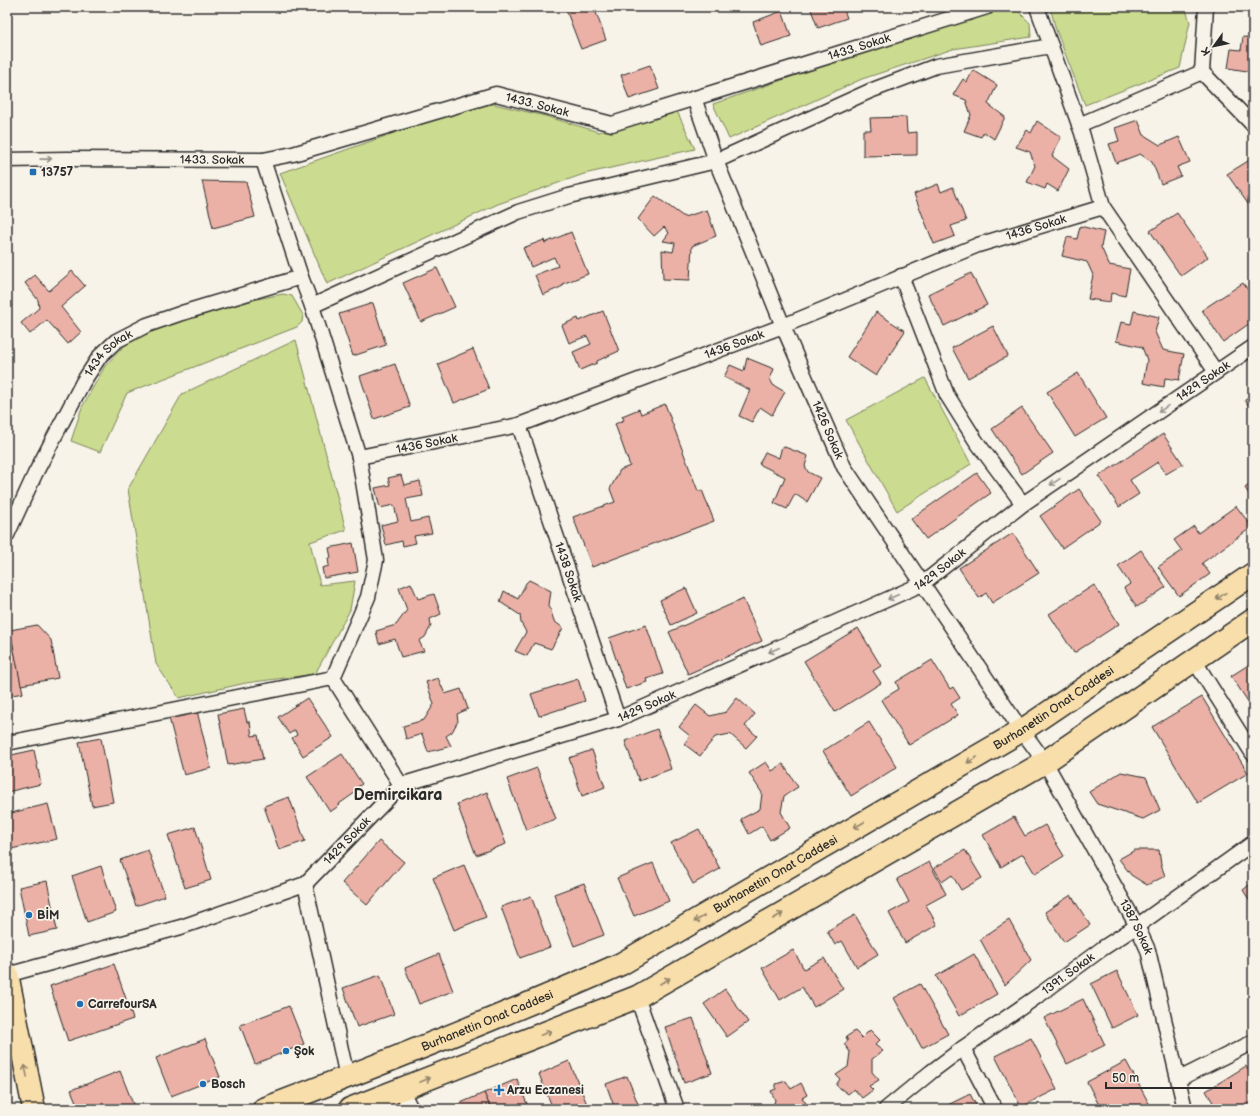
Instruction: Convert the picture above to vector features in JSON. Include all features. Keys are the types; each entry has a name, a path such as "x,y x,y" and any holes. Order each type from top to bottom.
{"main road":[{"name":"Burhanettin Onat Caddesi","path":"264,1109 622,964 1021,731 1253,574"},
{"path":"350,1109 637,997 1045,762 1253,620"},
{"path":"7,974 34,1109"}],"street":[{"name":"1433. Sokak","path":"7,160 263,160 292,154 496,94 612,124 987,7"},
{"path":"1037,7 1079,125 1103,207 1216,372"},
{"path":"1206,7 1202,72 1253,125"},
{"path":"312,306 518,212 569,196 716,161 870,91 936,66 1051,46"},
{"path":"1079,125 1202,72"},
{"name":"1426 Sokak","path":"694,98 716,161 783,326 844,466 1021,731"},
{"path":"263,160 301,277 312,306 359,457 376,560 368,597 333,678"},
{"name":"1436 Sokak","path":"359,457 519,425 783,326 978,244 1103,207"},
{"path":"901,276 947,396 976,441 1023,504"},
{"name":"1434 Sokak","path":"7,535 34,474 83,382 100,356 116,341 147,325 301,277"},
{"name":"1429 Sokak","path":"7,974 181,927 305,884 401,785 618,719 922,584 1023,504 1253,347"},
{"name":"1438 Sokak","path":"519,425 618,719"},
{"path":"1194,660 1253,754"},
{"path":"7,743 333,678"},
{"path":"333,678 401,785"},
{"name":"1387 Sokak","path":"1021,731 1045,762 1137,926 1148,950 1185,1109"},
{"name":"1391. Sokak","path":"886,1109 963,1048 1042,994 1103,948 1137,926 1253,843"},
{"path":"305,884 346,1077"},
{"path":"637,997 678,1109"},
{"path":"1179,1079 1253,1042"},
{"path":"963,1048 995,1109"},
{"path":"401,1089 412,1109"}],"green space":[{"path":"992,7 1015,8 1030,23 1031,37 953,49 862,79 729,139 713,104"},
{"path":"1050,7 1151,7 1186,10 1190,22 1180,68 1085,105 1056,30"},
{"path":"494,104 545,116 599,132 676,109 695,149 584,174 498,204 327,284 280,173 471,106"},
{"path":"283,294 292,296 303,315 302,322 297,327 127,393 100,452 71,441 82,407 105,366 124,346 136,337 148,331 257,299"},
{"path":"296,340 346,530 310,542 320,585 355,581 350,610 315,674 246,683 179,698 156,664 128,489 182,394"},
{"path":"925,378 971,464 897,511 846,420"}],"building":[{"path":"565,7 594,7 606,40 581,49"},
{"path":"810,7 843,7 847,18 818,28"},
{"path":"782,11 791,36 761,46 753,22"},
{"path":"1243,37 1253,38 1253,72 1228,68 1231,49 1241,50"},
{"path":"650,65 659,89 629,99 621,75"},
{"path":"973,70 997,85 988,104 1005,117 994,139 984,132 981,137 964,131 971,115 966,100 953,95 963,79 967,82"},
{"path":"906,117 907,133 917,132 917,155 863,156 863,130 871,130 870,118"},
{"path":"1138,120 1144,135 1160,145 1179,137 1190,162 1177,167 1181,176 1161,184 1152,162 1140,154 1116,163 1109,144 1119,141 1115,128"},
{"path":"1037,121 1061,137 1052,156 1069,169 1058,191 1047,184 1045,189 1027,182 1035,166 1030,152 1016,147 1027,130 1031,133"},
{"path":"1253,158 1253,211 1227,174"},
{"path":"202,181 246,182 255,217 213,228"},
{"path":"938,184 941,192 953,187 966,221 951,226 955,236 934,244 914,194"},
{"path":"655,196 684,217 707,210 716,236 692,246 690,280 663,279 662,250 673,252 675,243 663,241 669,233 664,227 654,236 638,219"},
{"path":"1177,213 1208,257 1181,276 1150,231"},
{"path":"1080,226 1104,232 1101,247 1109,265 1130,269 1125,296 1111,293 1110,302 1088,299 1093,275 1087,262 1062,256 1067,237 1077,239"},
{"path":"571,232 588,274 562,284 563,286 543,295 535,275 558,266 554,257 531,267 523,248 544,240 545,243"},
{"path":"437,268 455,307 421,322 403,283"},
{"path":"72,271 85,286 61,307 81,332 68,344 47,320 30,334 21,323 39,308 38,300 25,283 35,275 49,291"},
{"path":"971,273 987,305 944,326 928,294"},
{"path":"1243,283 1253,297 1253,321 1223,342 1202,310"},
{"path":"373,303 386,345 353,356 339,314"},
{"path":"603,311 619,351 580,370 573,352 591,344 587,336 569,343 562,325 578,318 579,321"},
{"path":"1134,311 1159,317 1155,332 1163,350 1184,354 1179,380 1165,378 1164,387 1143,383 1147,360 1142,347 1116,341 1121,322 1131,324"},
{"path":"876,312 905,331 876,376 847,357"},
{"path":"993,326 1008,356 968,378 952,348"},
{"path":"473,349 489,389 454,403 438,364"},
{"path":"747,358 774,369 770,379 773,385 785,392 772,415 760,407 752,422 739,416 750,390 724,377 730,365 744,371"},
{"path":"395,364 410,407 374,419 360,376"},
{"path":"1078,373 1106,418 1075,437 1047,392"},
{"path":"1253,395 1253,413 1245,400"},
{"path":"665,404 698,491 702,490 714,521 592,567 573,517 615,502 610,489 620,470 630,466 615,424 624,420 622,416 639,409 641,414"},
{"path":"1022,408 1053,453 1022,474 992,429"},
{"path":"1163,434 1183,464 1166,474 1158,462 1130,480 1139,494 1119,507 1099,476"},
{"path":"782,446 808,456 805,466 808,472 820,478 807,502 795,494 787,509 774,503 785,477 759,464 765,452 779,458"},
{"path":"977,473 991,493 926,539 911,519"},
{"path":"401,475 404,485 420,481 423,496 406,499 411,522 428,518 432,533 414,536 416,543 403,546 402,541 386,545 381,525 398,521 394,505 380,508 375,488 390,485 388,478"},
{"path":"1253,482 1253,500 1245,488"},
{"path":"1079,489 1101,521 1062,548 1040,516"},
{"path":"1236,506 1252,527 1202,563 1210,574 1179,596 1158,567 1182,551 1174,540 1194,526 1198,533"},
{"path":"1013,533 1039,573 992,603 986,593 979,598 959,568"},
{"path":"353,543 358,572 324,578 322,568 329,566 328,558 331,558 329,548"},
{"path":"1141,550 1166,587 1137,607 1124,588 1130,584 1118,566"},
{"path":"529,580 551,591 549,605 554,621 563,628 551,649 534,643 527,656 515,651 526,632 521,623 520,615 500,602 504,591 518,599"},
{"path":"411,583 418,599 434,594 441,614 430,619 431,626 425,637 419,641 424,651 401,657 395,639 379,644 376,631 396,625 407,610 399,588"},
{"path":"1094,585 1119,624 1074,653 1049,614"},
{"path":"686,588 697,613 671,625 660,600"},
{"path":"743,599 762,641 688,674 669,632"},
{"path":"7,614 23,693 7,696"},
{"path":"37,625 51,640 58,678 21,685 10,630"},
{"path":"646,625 663,674 646,679 647,682 626,689 609,638"},
{"path":"858,628 881,666 873,671 881,683 835,712 804,661"},
{"path":"932,660 950,689 953,687 960,698 951,704 958,715 909,745 881,700 899,689 896,682"},
{"path":"1253,662 1253,709 1231,676"},
{"path":"438,678 445,694 461,689 468,709 457,714 458,721 452,732 446,736 451,746 428,752 422,734 406,739 403,726 424,720 434,704 426,682"},
{"path":"578,679 585,701 539,716 531,694"},
{"path":"1202,697 1248,773 1198,803 1152,727"},
{"path":"307,698 333,737 303,756 292,738 297,735 295,730 289,734 278,717"},
{"path":"737,698 755,714 745,726 757,736 746,748 730,734 715,737 700,756 684,744 690,736 679,727 696,705 710,716 726,712"},
{"path":"244,709 247,722 250,722 252,736 258,735 263,759 228,765 218,714"},
{"path":"197,711 211,768 184,775 169,718"},
{"path":"869,722 897,767 851,796 823,751"},
{"path":"657,729 671,769 639,781 625,741"},
{"path":"101,738 113,802 92,806 79,742"},
{"path":"34,750 41,784 7,792 7,756"},
{"path":"592,750 605,787 582,796 569,758"},
{"path":"342,754 362,784 354,789 356,792 330,812 307,777"},
{"path":"766,762 772,771 783,764 798,787 784,796 781,812 790,828 770,840 762,826 749,834 741,819 760,809 762,793 749,773"},
{"path":"537,768 556,819 526,830 507,779"},
{"path":"1121,772 1146,777 1160,810 1143,819 1097,804 1089,792"},
{"path":"487,792 506,844 476,855 457,804"},
{"path":"289,797 305,841 279,850 264,806"},
{"path":"48,804 57,839 11,849 7,833 7,814"},
{"path":"1014,817 1025,836 1045,825 1064,856 1035,874 1023,854 1001,867 983,835"},
{"path":"195,827 211,880 185,888 168,835"},
{"path":"699,829 720,869 693,884 671,843"},
{"path":"379,841 404,862 367,905 342,883"},
{"path":"148,850 165,896 136,906 120,860"},
{"path":"965,850 982,878 961,890 952,875 942,882 934,868"},
{"path":"1135,850 1159,850 1161,865 1165,876 1147,885 1131,875 1119,859"},
{"path":"929,862 946,894 926,905 937,925 905,943 889,913 909,902 897,879"},
{"path":"653,863 669,901 634,916 617,878"},
{"path":"464,865 486,917 454,930 433,878"},
{"path":"101,866 116,912 87,922 72,876"},
{"path":"47,881 57,930 29,936 19,887"},
{"path":"1253,882 1253,906 1243,890"},
{"path":"584,883 604,935 574,946 554,894"},
{"path":"1071,895 1090,925 1064,942 1045,912"},
{"path":"531,896 550,947 520,958 501,907"},
{"path":"855,915 878,954 857,967 842,941 835,945 827,931"},
{"path":"1009,920 1031,960 1005,985 980,939"},
{"path":"793,950 804,969 824,958 843,989 814,1007 802,987 780,1000 762,968"},
{"path":"439,954 453,991 419,1004 405,968"},
{"path":"974,954 997,994 959,1016 936,976"},
{"path":"114,964 133,1019 68,1041 50,986"},
{"path":"1117,971 1138,1015 1112,1028 1091,984"},
{"path":"380,975 394,1014 357,1027 343,988"},
{"path":"920,984 948,1034 922,1048 894,998"},
{"path":"725,989 748,1022 727,1037 704,1004"},
{"path":"1083,999 1105,1045 1067,1064 1044,1018"},
{"path":"289,1006 304,1044 255,1064 240,1025"},
{"path":"693,1018 712,1073 684,1083 665,1027"},
{"path":"870,1030 880,1040 875,1045 883,1051 872,1059 872,1072 879,1080 869,1086 873,1090 862,1098 854,1089 848,1094 836,1085 840,1079 836,1075 848,1067 850,1052 844,1044 848,1041 846,1037 855,1031 862,1038"},
{"path":"1031,1038 1057,1089 1021,1107 995,1056"},
{"path":"205,1039 220,1077 171,1096 156,1058"},
{"path":"569,1061 589,1109 553,1109 539,1074"},
{"path":"1126,1061 1152,1109 1101,1109 1087,1082"},
{"path":"1246,1066 1253,1078 1253,1109 1217,1109 1206,1091"},
{"path":"120,1071 135,1109 79,1109 71,1090"},
{"path":"627,1076 640,1109 615,1109 606,1084"},
{"path":"517,1079 529,1109 491,1109 484,1093"},
{"path":"786,1081 791,1089 801,1083 807,1095 802,1098 808,1106 802,1109 772,1109 775,1100 771,1091 776,1089 776,1084"},
{"path":"484,1093 491,1109 452,1109 451,1107"},
{"path":"970,1094 978,1109 940,1109"}],"place":[{"name":"13757","path":"33,172"},
{"name":"BİM","path":"29,915"},
{"name":"CarrefourSA","path":"80,1004"},
{"name":"Şok","path":"286,1051"},
{"name":"Bosch","path":"203,1084"},
{"name":"Arzu Eczanesi","path":"499,1090"}],"district":[{"name":"Demircikara","path":"398,795"}]}
